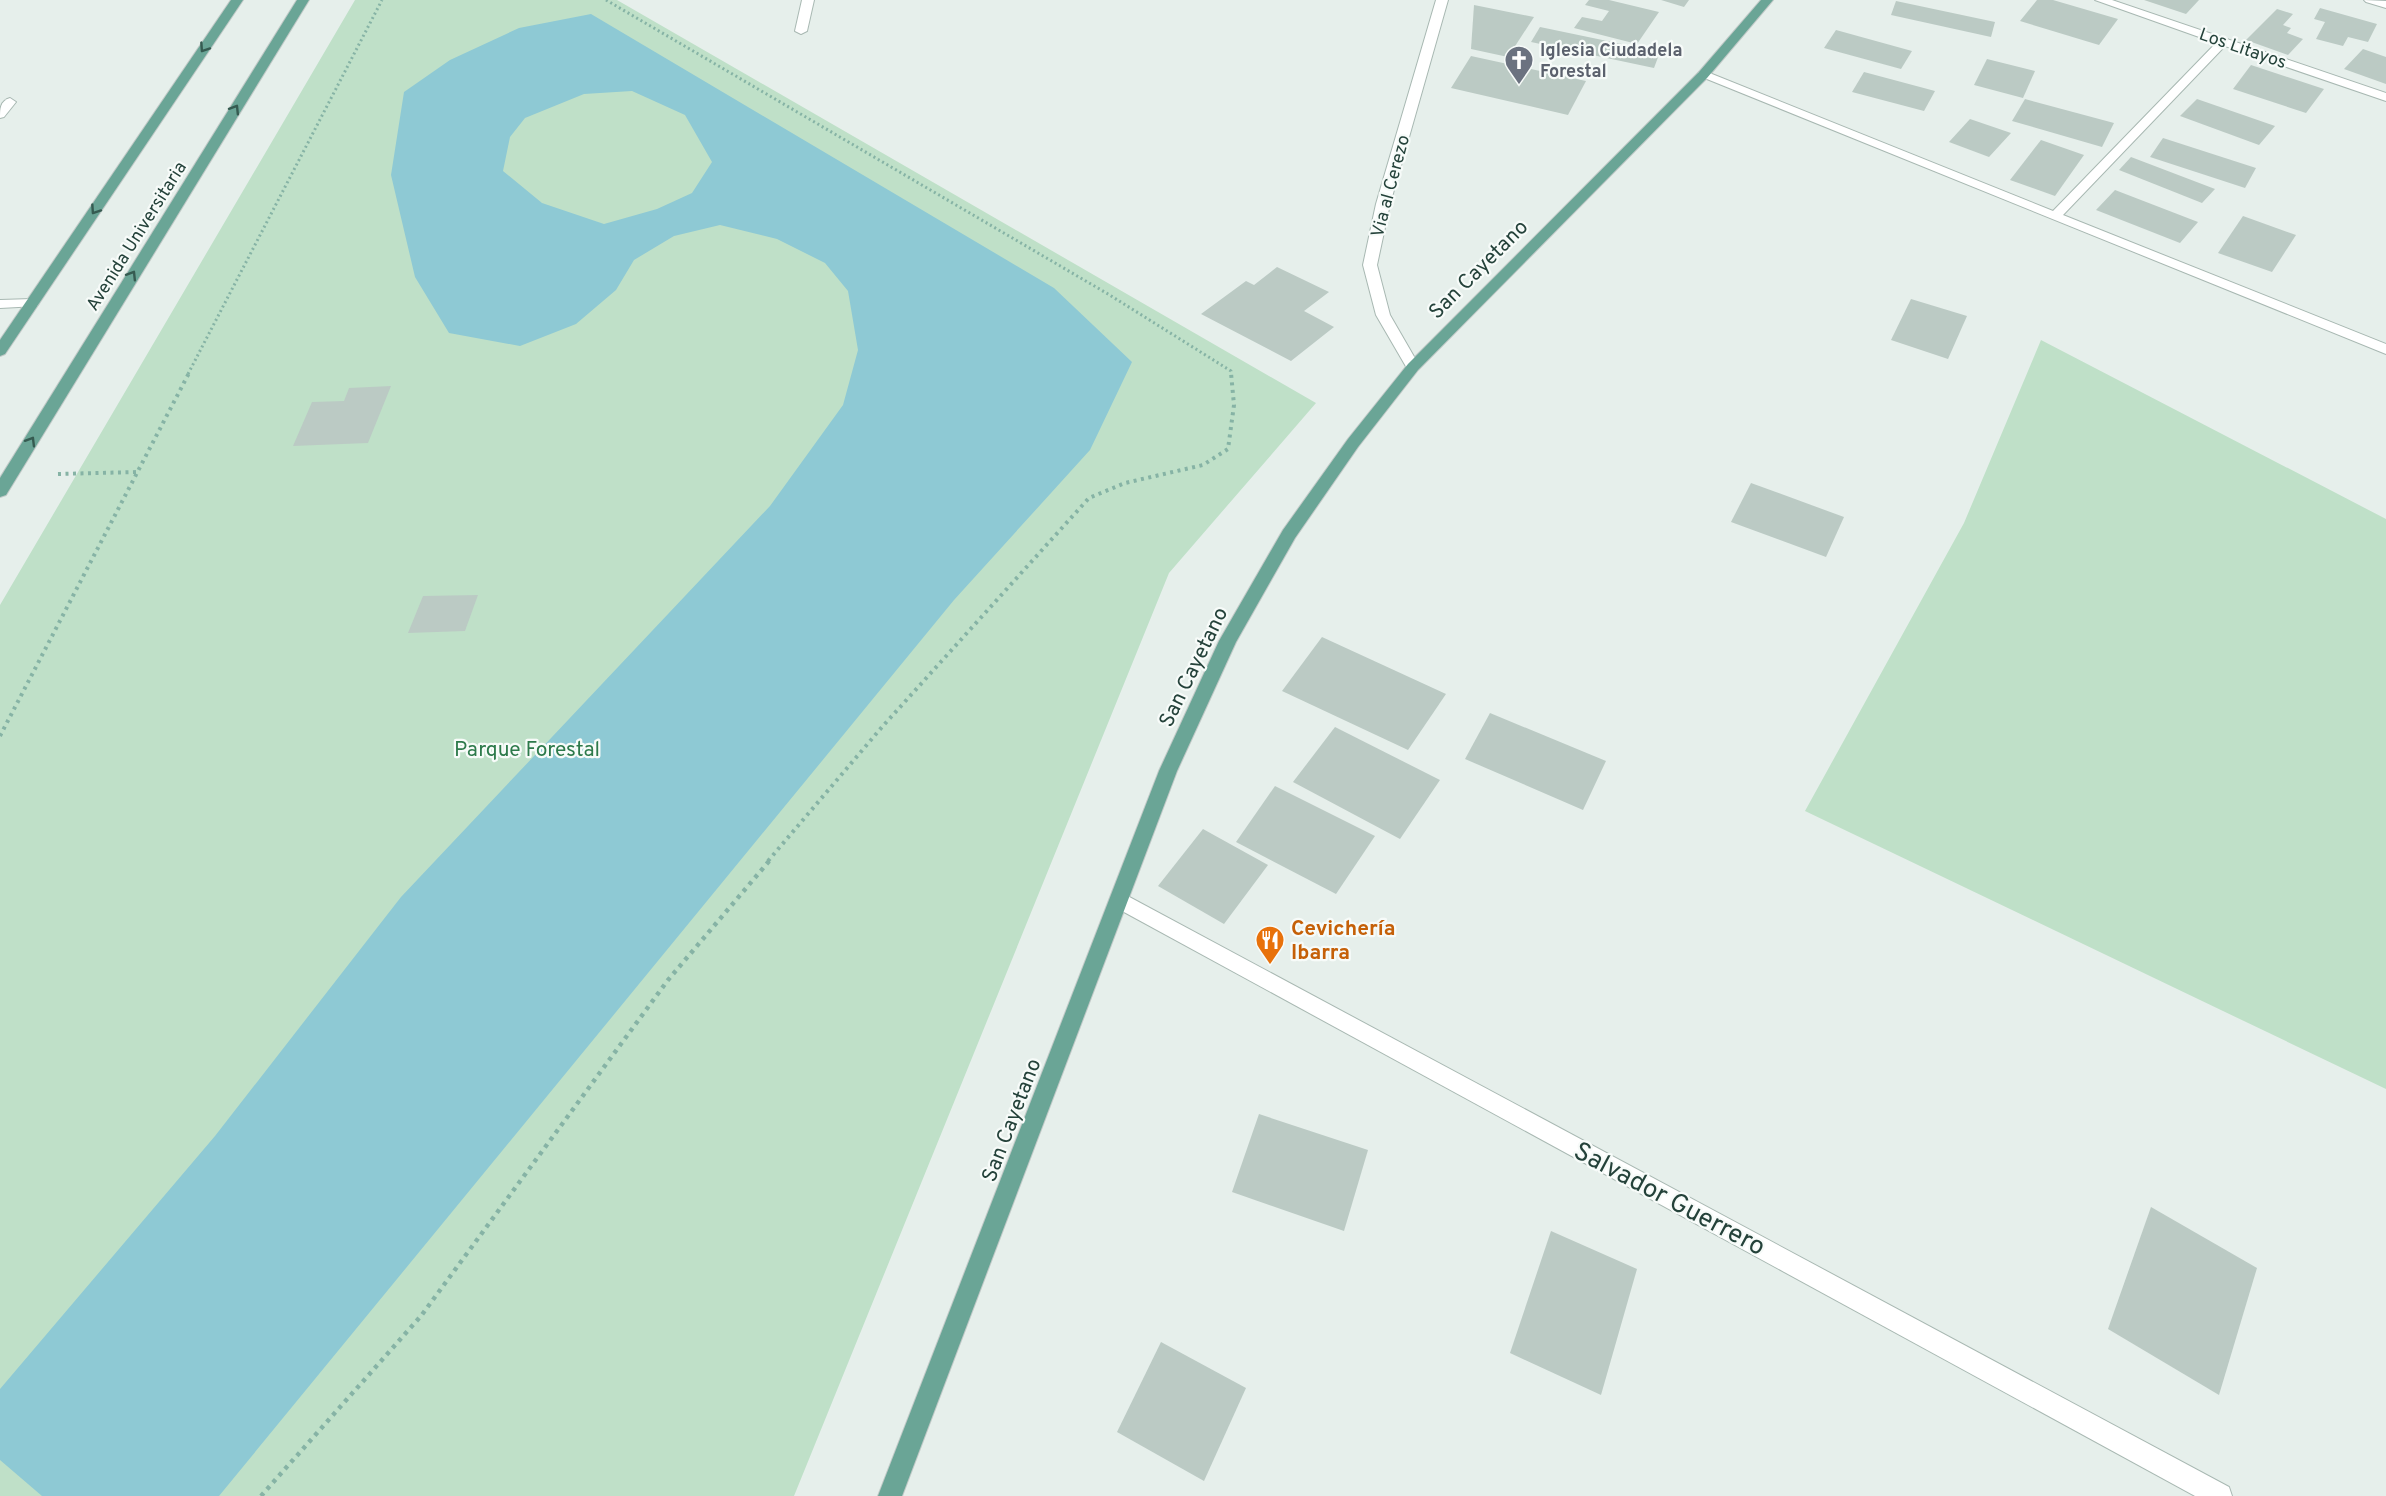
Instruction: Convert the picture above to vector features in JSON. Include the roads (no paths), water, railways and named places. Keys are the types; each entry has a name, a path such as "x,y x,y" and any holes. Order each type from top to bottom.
{"main road":[{"path":"0,351 237,0"},
{"name":"Avenida Universitaria","path":"0,491 303,0"},
{"name":"San Cayetano","path":"890,1496 1168,771 1228,641 1289,534 1353,443 1413,367 1703,75 1767,0"}],"street":[{"path":"801,31 808,0"},
{"name":"Via al Cerezo","path":"1413,367 1383,315 1370,265 1383,204 1442,0"},
{"name":"Los Litayos","path":"2101,0 2386,97"},
{"path":"2370,0 2386,5"},
{"path":"2056,215 2224,41"},
{"path":"1703,75 2386,349"},
{"path":"0,114 10,102"},
{"path":"0,304 32,303"},
{"name":"Salvador Guerrero","path":"1120,900 2220,1496"}],"water":[{"path":"591,14 1054,288 1132,362 1090,450 954,600 219,1496 42,1496 0,1460 0,1389 215,1136 401,897 770,506 843,405 858,350 848,291 825,263 777,239 720,225 674,236 634,260 616,290 576,324 520,346 449,333 415,277 391,175 404,92 450,60 519,28","holes":["632,91 685,115 712,162 692,193 657,209 604,224 542,203 503,171 510,137 525,118 584,94"]}],"place":[{"name":"Iglesia Ciudadela Forestal","path":"1519,86"},
{"name":"Cevichería Ibarra","path":"1270,966"}],"park label":[{"name":"Parque Forestal","path":"527,749"}]}
